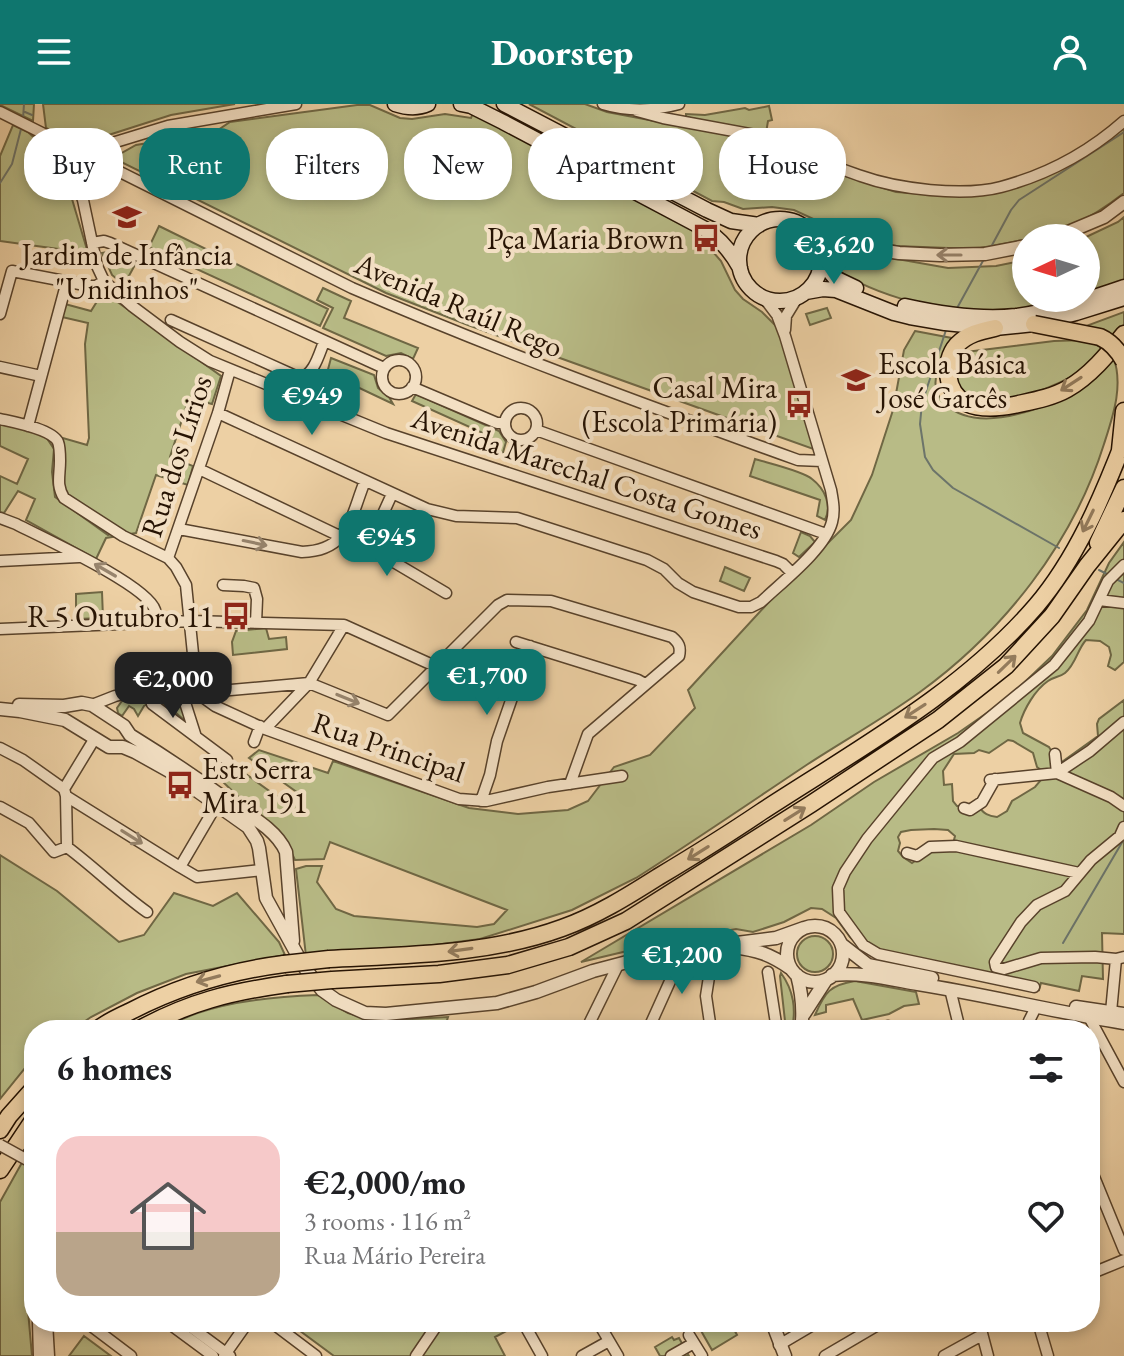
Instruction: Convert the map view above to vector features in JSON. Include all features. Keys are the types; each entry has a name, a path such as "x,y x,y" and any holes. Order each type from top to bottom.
{"highway":[{"path":"1034,324 1100,337 1108,341 1124,361"},
{"path":"995,328 969,335 956,346 949,359 948,375 952,391 963,402 975,407 1003,407 1042,399 1067,389 1093,370 1124,334"},
{"path":"115,1020 154,999 198,981 249,968 329,959 436,953 504,944 563,928 618,903 929,703 993,652 1037,604 1070,557 1122,446 1124,411"},
{"path":"1087,566 1124,488"},
{"path":"156,1020 202,1000 254,988 439,974 508,965 569,947 626,921 938,720 1006,666 1052,616 1124,520"},
{"path":"0,1130 24,1099"},
{"path":"0,1170 24,1134"}],"main road":[{"path":"395,104 415,108 428,104"},
{"path":"461,104 503,122 715,235 729,250 753,291 764,298 787,301 823,289 836,290 923,310 996,317 1058,307 1124,287"},
{"path":"505,104 707,210 731,221 759,225"},
{"path":"740,268 743,244 749,233 759,225 784,219 797,223 816,240 821,261 815,283 802,295"},
{"path":"821,261 835,278 866,297 894,313 922,320 995,328 1034,324 1124,298"}],"street":[{"path":"123,140 168,126 296,104"},
{"path":"603,104 781,141 864,178 913,189 962,191 998,188 1039,174 1076,157 1124,121"},
{"path":"637,111 679,104"},
{"name":"Avenida Raúl Rego","path":"0,112 32,128"},
{"name":"Avenida Raúl Rego","path":"123,173 398,308 524,359 798,460 822,461"},
{"path":"0,314 12,271 93,286 104,281 97,266 83,200"},
{"path":"1087,224 1104,217 1124,202"},
{"path":"808,230 834,243 899,253 985,254 1012,249"},
{"path":"92,243 110,243 384,368"},
{"path":"28,426 67,281"},
{"name":"Avenida Marechal Costa Gomes","path":"104,281 180,342 230,370 386,433 776,561 792,573"},
{"path":"785,336 786,316 802,295"},
{"path":"218,413 438,513 526,520 647,560 664,569 686,589 739,607 751,607 761,602 819,546 831,526 834,510 831,490 785,336 777,315 764,298"},
{"path":"171,320 300,378 310,373 324,342"},
{"path":"392,361 408,363 415,371 412,387 403,393 387,389 382,379 384,368 392,361"},
{"path":"0,367 41,376"},
{"name":"Rua dos Lírios","path":"168,558 230,370"},
{"path":"412,387 497,423 505,423"},
{"path":"521,407 527,408 537,417 536,430 530,438 518,440 509,435 505,423 508,414 521,407"},
{"path":"0,419 28,426 52,436 58,443 58,480 64,498 123,536 168,558 186,585 197,693"},
{"path":"536,430 826,534"},
{"path":"199,469 392,561 446,593"},
{"path":"179,529 302,552 317,552 342,538 365,481"},
{"path":"367,549 392,494"},
{"path":"0,518 81,557 144,596 155,609 156,623"},
{"path":"0,561 81,557"},
{"path":"1034,987 878,954 863,945 839,912 838,888 867,839 933,758 960,742 1054,665 1089,621 1116,573"},
{"path":"223,585 254,588 256,623"},
{"path":"92,705 124,693 197,693 309,683 388,715 498,605 507,600 551,601 672,637 681,649 679,656 588,734 570,784"},
{"path":"1099,600 1124,603"},
{"path":"0,629 191,621 344,625 437,667"},
{"path":"254,742 262,728 309,683 344,625"},
{"path":"516,642 645,684"},
{"path":"481,801 497,741 530,646"},
{"path":"112,719 112,705 124,693"},
{"path":"182,693 196,737"},
{"name":"Rua Principal","path":"197,693 215,706 262,728 459,799 481,801 622,776"},
{"path":"152,704 227,760"},
{"path":"72,723 70,717 76,705"},
{"path":"0,707 92,705 124,726 130,735 254,818 283,844 286,852 293,944"},
{"path":"0,707 72,723 109,747 123,747 160,765 248,827 259,848 266,898 304,967 322,990 365,1013 386,1014 497,1003 568,979 685,948 776,938 813,926 830,931 860,960 877,967 1117,1013 1120,958 1041,958 1004,969 996,967 997,956 1021,922 1037,905 1065,891 1079,873 1120,836 1124,827"},
{"path":"964,808 970,810 982,802 993,779 1057,773 1090,751 1124,722"},
{"path":"123,747 130,735"},
{"path":"95,738 65,792 67,847 147,912"},
{"path":"0,748 23,760 65,792 197,877 262,870"},
{"path":"1055,754 1057,773"},
{"path":"1057,773 1124,806"},
{"path":"180,867 217,804"},
{"path":"0,807 29,823 54,852 67,847"},
{"path":"259,848 263,840 270,837 278,839"},
{"path":"907,853 917,856 930,847 956,846 1079,873"},
{"path":"266,898 272,903 290,896"},
{"path":"803,1020 801,991 787,959 787,950 796,933 804,928"},
{"path":"804,1014 829,977 839,968 842,961 841,944"},
{"path":"714,945 759,950 811,982 856,974 1124,1023"},
{"path":"710,1020 706,996 714,945"},
{"path":"653,1020 685,948"},
{"path":"591,1020 618,965"},
{"path":"768,972 775,1020"},
{"path":"950,989 958,1020"},
{"path":"1030,1020 1036,1007"},
{"path":"1100,1037 1124,1082"},
{"path":"0,1145 24,1159"},
{"path":"1100,1191 1124,1250"},
{"path":"1100,1270 1124,1260"},
{"path":"38,1332 39,1356"},
{"path":"48,1332 49,1356"},
{"path":"99,1332 131,1356"},
{"path":"181,1332 213,1356"},
{"path":"197,1332 227,1355 242,1332"},
{"path":"284,1332 316,1356"},
{"path":"416,1356 432,1332"},
{"path":"529,1332 542,1356"},
{"path":"604,1332 618,1356"},
{"path":"782,1350 805,1332"},
{"path":"825,1356 866,1332"},
{"path":"981,1332 988,1356"},
{"path":"1041,1332 1048,1356"},
{"path":"944,1356 982,1335"},
{"path":"671,1356 691,1339 702,1356"},
{"path":"582,1356 609,1341"}],"green space":[{"path":"34,104 33,121 0,105"},
{"path":"43,104 235,104 171,115 123,130 46,128"},
{"path":"529,104 585,104 607,112 692,128 574,128"},
{"path":"357,105 370,105 400,118 412,119 445,114 471,118 473,113 502,128 404,128 404,200 512,200 512,133 528,142 528,200 640,200 690,226 721,261 735,290 778,328 816,450 386,293 198,200 250,200 250,128 221,128 230,122"},
{"path":"769,106 772,120 768,121 767,128 741,128 686,117 686,114"},
{"path":"13,125 24,130 24,200 72,200 88,253 0,241 0,156"},
{"path":"1124,128 1124,193 1076,224 1012,224 1012,242 975,249 896,246 849,238 794,210 772,207 743,209 703,196 703,130 719,133 719,200 846,200 846,176 896,192 954,196 1006,190 1102,144"},
{"path":"139,145 139,171 123,163 123,152"},
{"path":"1124,217 1124,281 1100,289 1100,230"},
{"path":"159,226 328,309 320,326 149,247"},
{"path":"835,248 948,268 1012,263 1012,310 974,312 939,308 881,292 833,266"},
{"path":"112,251 136,263 124,285 112,275 102,253"},
{"path":"323,288 351,301 344,318 418,348 413,359 401,353 386,356 323,328 333,308 317,300"},
{"path":"101,295 109,296 221,376 212,404 189,398 170,457 193,466 188,485 156,475 136,533 106,538 96,559 26,520 35,499 18,491 4,513 0,512 0,476 17,484 28,459 0,446 0,423 44,434 54,449 52,472 55,497 108,535 118,531 66,494 62,485 63,438 87,445 89,438 85,344 88,323 62,317 65,304 91,311"},
{"path":"827,308 831,318 810,325 806,314"},
{"path":"1124,312 1124,327 1115,340 1086,326"},
{"path":"915,331 957,339 938,370 936,388 945,404 958,413 974,417 1008,416 1042,407 1078,391 1113,356 1116,367 1118,378 1111,423 1091,481 1074,516 1032,582 980,641 951,668 893,711 636,878 572,910 480,939 306,956 296,869 306,866 322,866 317,882 336,909 354,916 477,927 494,924 507,910 330,842 324,859 295,860 287,843 223,782 229,767 236,767 289,805 298,793 249,758 259,750 328,773 333,761 469,808 518,814 568,810 588,801 614,767 650,755 695,708 688,690 768,603 851,520 872,475 893,410 904,350"},
{"path":"1086,340 1101,347 1088,366 1061,382 1017,398 1001,401 968,398 955,376 957,365 966,352"},
{"path":"331,358 374,375 378,388 393,404 351,384 326,377"},
{"path":"416,394 499,431 506,442 502,456 490,452 492,437 412,401"},
{"path":"755,459 812,479 826,498 828,509 825,520 817,516 820,500 750,476"},
{"path":"801,532 815,542 799,557 793,553"},
{"path":"1124,542 1124,662 1115,670 1108,666 1111,655 1109,647 1100,641 1086,640 1069,669 1048,681 1034,695 1020,723 1023,733 1049,747 1059,764 1098,736 1099,719 1124,700 1124,934 1102,933 1103,979 1082,976 1079,991 1041,983 1039,990 877,958 861,948 836,918 822,909 811,908 784,922 753,932 736,929 581,962 811,825 1007,699 1052,656 1087,610 1109,563","holes":["1008,740 1033,753 1041,770 1041,780 1012,801 1007,811 997,817 986,814 979,806 957,806 953,801 952,784 944,785 943,771 954,754 979,750 989,753","948,830 955,836 952,848 928,852 912,863 898,851 901,832"]},
{"path":"725,567 750,578 744,591 720,581"},
{"path":"102,592 103,618 76,619 76,594"},
{"path":"266,628 269,639 286,637 287,649 233,655 232,642 236,631"},
{"path":"177,696 186,717 183,719 168,706 151,702 144,706 138,716 129,706 122,716 118,713 117,708 122,701"},
{"path":"0,855 57,891 119,942 144,935 174,893 213,906 237,893 279,942 285,955 186,974 137,993 87,1020 24,1020 24,1069 0,1099"},
{"path":"815,936 827,942 833,954 827,966 815,972 803,966 797,954 803,942"},
{"path":"781,973 793,1000 793,1020 785,1020"},
{"path":"855,981 916,992 919,1004 862,1020 853,999 826,1005 826,1012 815,1015 829,991"},
{"path":"318,995 348,1013 372,1020 180,1020 236,1003"},
{"path":"448,1017 447,1020 394,1020"},
{"path":"24,1159 24,1332 30,1332 32,1356 0,1356 0,1202"},
{"path":"302,1332 505,1332 495,1337 505,1356 334,1356"},
{"path":"702,1332 735,1332 737,1335 712,1350"},
{"path":"84,1336 111,1356 69,1356"},
{"path":"672,1337 674,1340 679,1338 689,1356 660,1356 655,1347"}],"waterway":[{"path":"23,119 24,104"},
{"path":"25,112 32,115"},
{"path":"0,183 12,164 21,129"},
{"path":"991,247 1019,200 1124,132"},
{"path":"956,310 984,259"},
{"path":"946,330 922,403 920,424 925,457 933,470 953,488 1059,548"},
{"path":"1099,570 1109,575"},
{"path":"1114,578 1124,583"},
{"path":"1063,943 1124,839"}],"place":[{"name":"Jardim de Infância \"Unidinhos\"","path":"127,217"},
{"name":"Pça Maria Brown","path":"706,238"},
{"name":"Escola Básica José Garcês","path":"856,380"},
{"name":"Casal Mira (Escola Primária)","path":"799,404"},
{"name":"R 5 Outubro 11","path":"236,616"},
{"name":"Estr Serra Mira 191","path":"180,785"}]}
